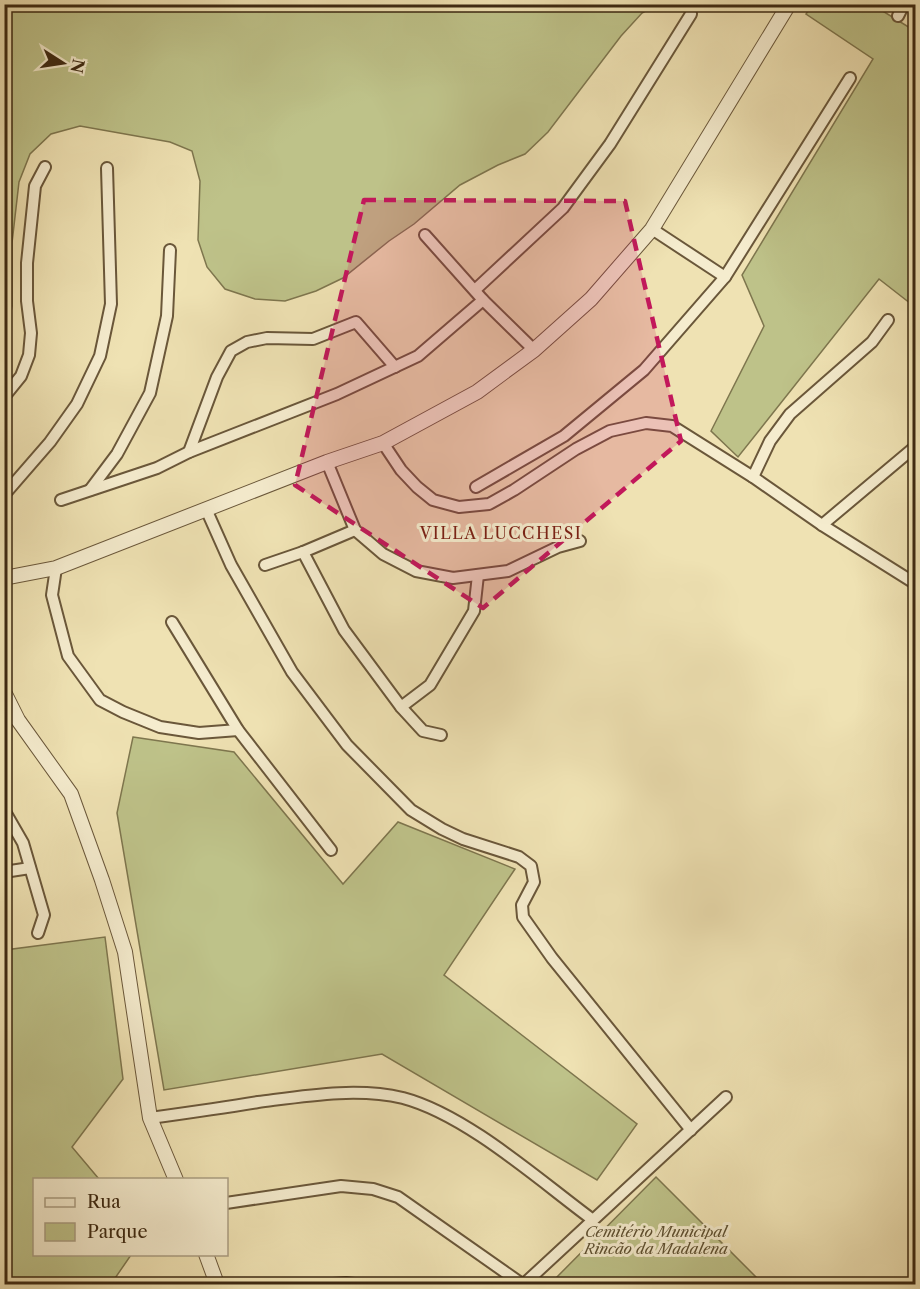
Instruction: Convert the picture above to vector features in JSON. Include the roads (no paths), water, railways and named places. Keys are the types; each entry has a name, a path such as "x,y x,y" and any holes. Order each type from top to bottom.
{"street":[{"path":"4,578 56,568 383,442 477,392 534,350 591,299 652,229 789,4"},
{"path":"898,16 904,4"},
{"path":"476,289 563,208 610,144 691,14"},
{"path":"476,487 564,436 644,370 725,277 850,78"},
{"path":"4,397 21,376 29,355 31,333 27,301 27,263 35,186 45,167"},
{"path":"4,495 50,442 77,404 100,356 111,304 106,168"},
{"path":"652,229 725,277"},
{"path":"425,235 476,289 483,300 534,350"},
{"path":"90,490 117,454 150,393 167,316 170,250"},
{"path":"61,500 157,468 189,452 337,394 395,367 418,356 483,300"},
{"path":"753,477 770,441 790,414 872,342 888,320"},
{"path":"189,452 217,377 231,351 247,342 267,338 313,339 356,322 395,367"},
{"path":"383,442 401,470 417,487 433,500 459,507 489,504 576,449 610,431 646,423 672,426 915,584"},
{"path":"822,525 915,446"},
{"path":"327,462 355,530 383,554 416,571 453,578 508,571 558,547 580,541"},
{"path":"206,510 231,565 292,672 347,745 411,810 442,829 519,856 531,866 534,882 522,905 524,917 552,958 691,1130"},
{"path":"265,565 355,530"},
{"path":"303,552 344,630 401,707 423,731 441,735"},
{"path":"56,568 52,595 68,656 100,700 160,727 199,733 238,730"},
{"path":"401,707 430,685 474,611 478,575"},
{"path":"172,622 238,730 331,850"},
{"path":"4,692 18,720 71,794 102,880 125,952 150,1118 176,1178"},
{"path":"4,810 23,843 44,915 38,933"},
{"path":"4,872 30,868"},
{"path":"150,1118 301,1096 350,1092 403,1098 443,1114 486,1139 593,1220"},
{"path":"228,1203 341,1186 373,1190 399,1197 523,1284 726,1097"},
{"path":"207,1256 217,1284"},
{"path":"333,1284 354,1284"}],"district":[{"name":"VILLA LUCCHESI","path":"501,533"}],"park label":[{"name":"Cemitério Municipal Rincão da Madalena","path":"656,1240"}]}
